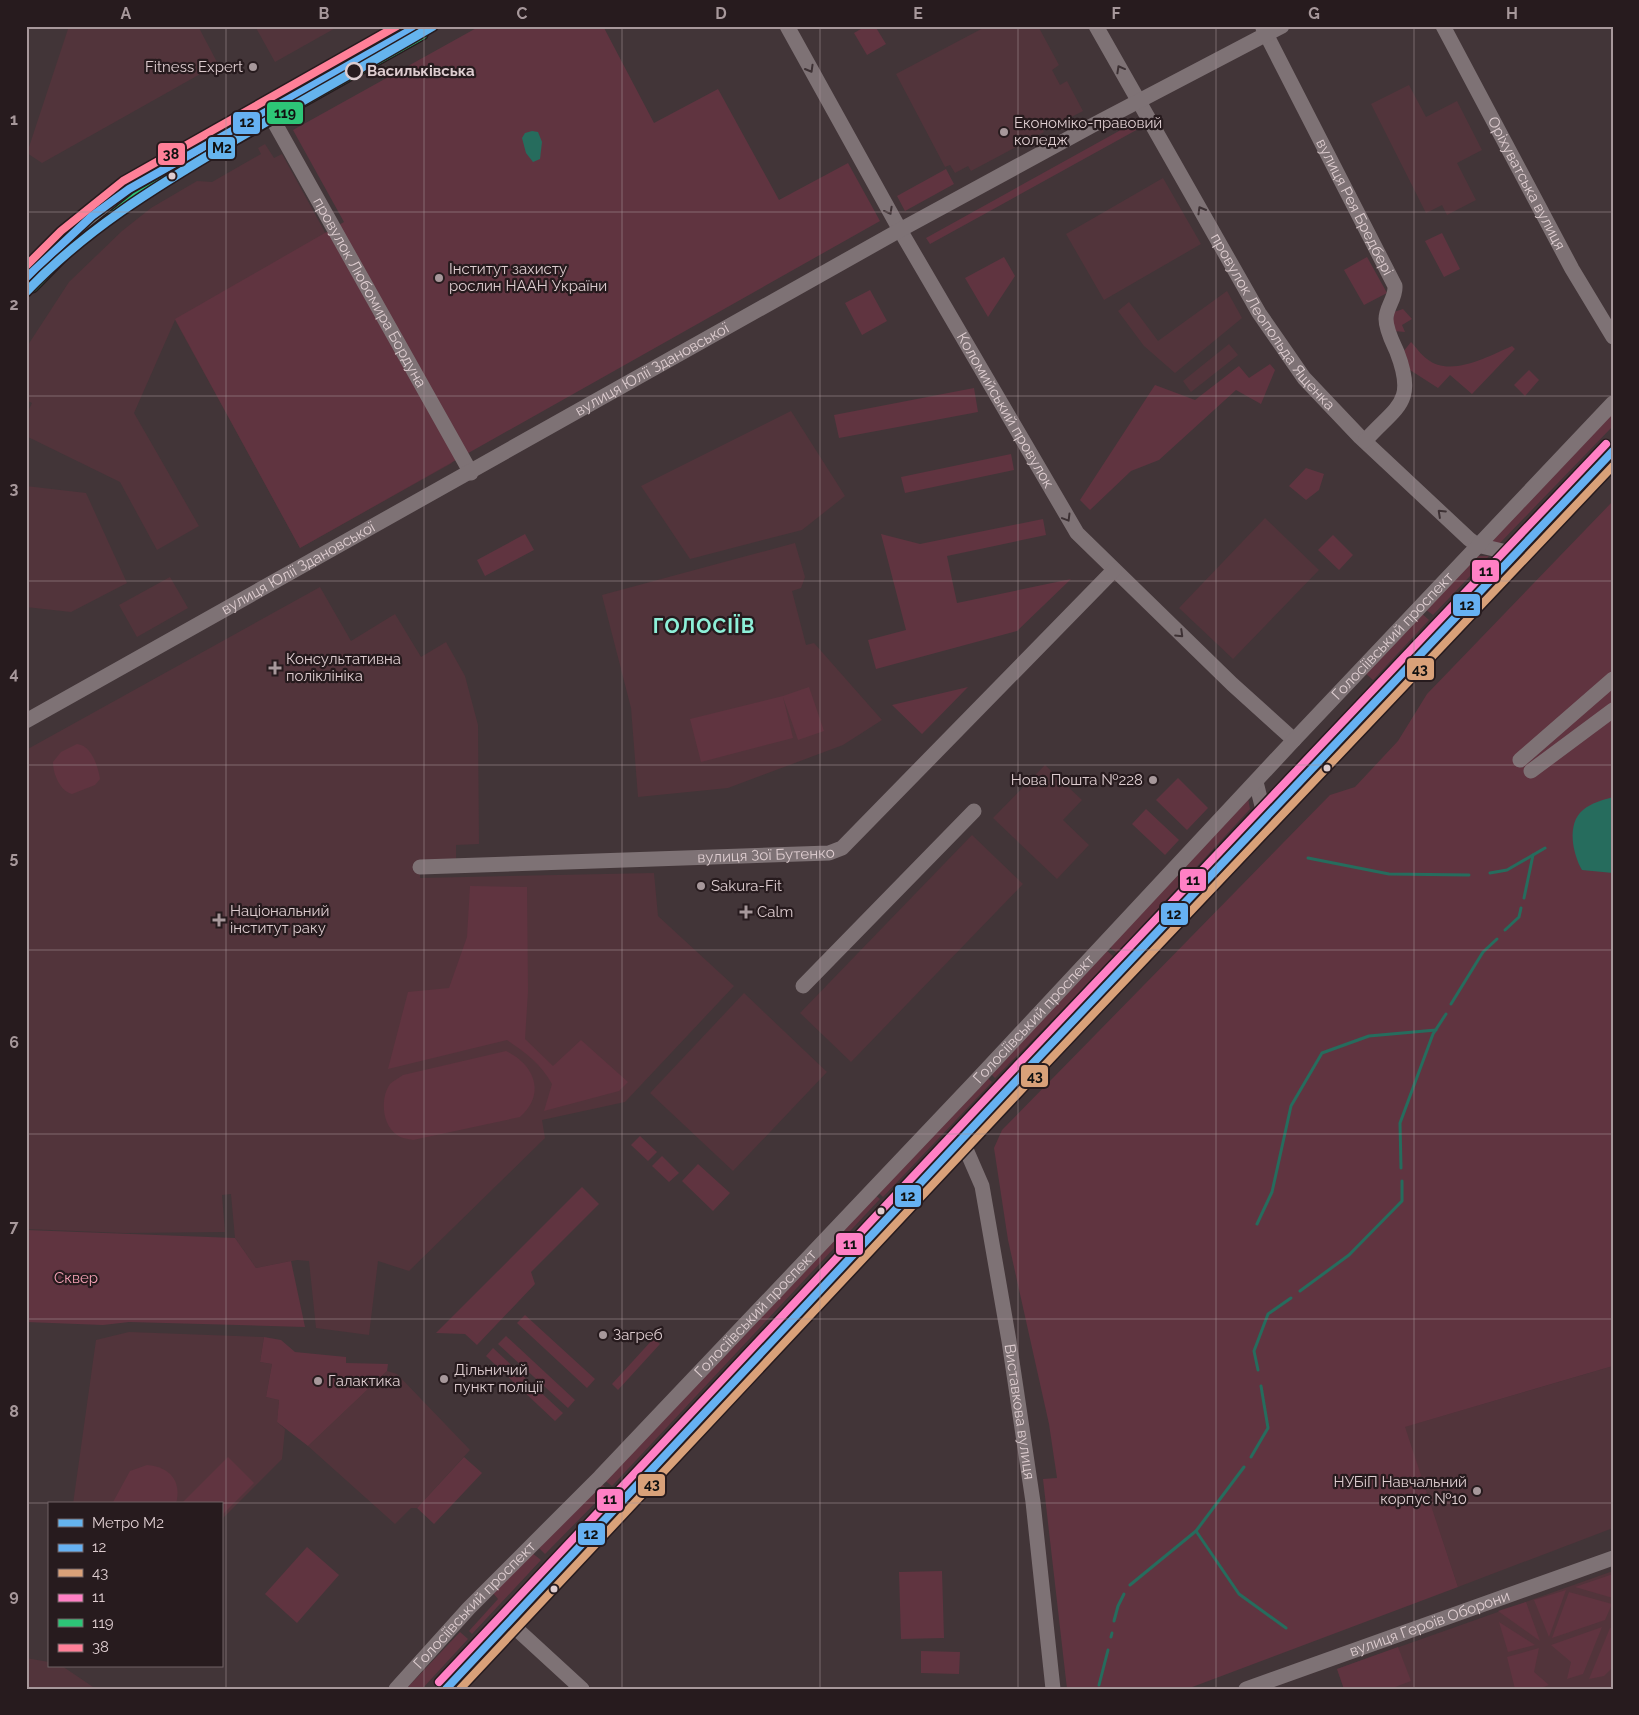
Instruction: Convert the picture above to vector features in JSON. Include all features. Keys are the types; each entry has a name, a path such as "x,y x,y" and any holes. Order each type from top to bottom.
{"highway":[{"name":"Голосіївський проспект","path":"446,1689 1264,818 1613,452"}],"main road":[{"path":"27,279 67,239 130,189 418,26"}],"street":[{"name":"Коломийський провулок","path":"787,26 900,230 1077,534 1294,740"},
{"name":"провулок Леопольда Ященка","path":"1096,26 1259,313 1304,378 1365,441 1478,545 1515,554"},
{"name":"вулиця Юлії Здановської","path":"26,721 471,473 900,230 1264,31 1282,26"},
{"name":"Оріхуватська вулиця","path":"1442,26 1572,269 1613,337"},
{"name":"вулиця Рея Бредбері","path":"1264,31 1395,286 1395,292 1386,320 1403,369 1406,386 1401,403 1365,441"},
{"name":"провулок Любомира Бордуна","path":"268,111 471,473"},
{"name":"Голосіївський проспект","path":"396,1689 469,1608 600,1477 898,1163 1613,403"},
{"name":"вулиця Зої Бутенко","path":"420,866 829,853 842,848 1114,570"},
{"path":"1520,760 1613,679"},
{"path":"1531,771 1613,710"},
{"path":"1256,782 1264,818"},
{"path":"803,986 974,811"},
{"name":"Виставкова вулиця","path":"962,1140 982,1186 1007,1331 1033,1502 1054,1689"},
{"name":"вулиця Героїв Оборони","path":"1246,1689 1613,1558"},
{"path":"509,1622 582,1689"}],"shaded area":[{"path":"69,26 198,26 218,64 42,163 27,153"},
{"path":"255,26 339,26 275,62"},
{"path":"987,26 1038,26 1059,65 1052,70 1060,85 1067,81 1083,111 1054,126 1051,121 1041,126 1044,132 971,171 968,166 955,173 950,165 945,167 896,74"},
{"path":"1409,85 1426,117 1457,101 1482,150 1457,163 1476,200 1447,215 1442,205 1426,213 1371,104"},
{"path":"538,132 542,142 540,159 533,162 526,153 522,138 525,133"},
{"path":"265,144 274,158 282,154 452,463 300,548 175,320 134,413 199,526 157,550 120,482 26,436 26,416 32,403 26,400 26,348 69,282 122,231 151,208 197,181 212,182 261,154 258,148"},
{"path":"1163,178 1201,244 1104,300 1066,234"},
{"path":"1227,291 1242,318 1175,373 1144,346 1118,311 1129,302 1158,341"},
{"path":"1229,344 1238,355 1191,392 1183,381"},
{"path":"791,411 845,496 802,530 690,559 641,486"},
{"path":"26,486 86,493 127,583 71,612 26,607"},
{"path":"1265,518 1319,570 1233,659 1179,608"},
{"path":"795,543 805,577 801,588 792,591 806,645 814,643 882,720 843,745 728,788 638,797 631,708 602,595"},
{"path":"170,577 188,608 137,637 119,605"},
{"name":"Національний інститут раку","path":"320,587 351,641 395,614 421,657 446,642 465,676 478,725 479,844 456,845 456,861 420,867 420,878 654,873 658,916 734,986 625,1102 542,1120 545,1138 409,1271 378,1261 369,1335 316,1328 309,1261 297,1260 256,1268 235,1238 231,1194 222,1195 225,1232 124,1233 26,1229 26,750"},
{"path":"1045,765 1082,800 1063,820 1089,845 1057,879 993,818"},
{"path":"1613,797 1613,873 1582,870 1574,848 1574,823 1586,808"},
{"path":"972,835 1023,884 851,1062 800,1013"},
{"path":"744,993 827,1072 733,1171 650,1093"},
{"path":"129,1332 264,1337 260,1362 272,1364 266,1397 279,1400 277,1422 285,1429 282,1459 222,1519 222,1502 73,1502 96,1340"},
{"path":"1613,1366 1613,1528 1458,1587 1404,1427"},
{"path":"387,1371 397,1374 470,1450 417,1508 411,1508 395,1524 308,1446"},
{"path":"1613,1571 1613,1689 1344,1689 1337,1669"},
{"path":"26,1658 48,1662 48,1668 65,1668 96,1689 26,1689"}],"green space":[{"path":"480,26 603,26 654,123 718,89 779,200 848,163 880,221 300,548 175,319 344,222 293,130"},
{"path":"866,26 875,26 886,44 867,55 854,33"},
{"path":"1137,121 1140,128 930,244 926,238"},
{"path":"946,169 954,184 905,211 897,196"},
{"path":"1442,233 1460,269 1444,277 1425,241"},
{"path":"1004,257 1015,276 988,317 965,278"},
{"path":"1367,257 1387,293 1364,305 1344,270"},
{"path":"870,290 887,321 862,335 845,303"},
{"path":"1403,309 1412,319 1402,325 1405,332 1394,331 1391,313"},
{"path":"1411,342 1427,359 1436,364 1447,366 1458,366 1481,360 1512,346 1515,349 1472,394 1450,375 1438,388 1410,370 1403,352"},
{"path":"1270,364 1275,370 1261,404 1236,390 1159,460 1131,471 1090,510 1080,500 1155,385 1195,400 1239,366 1249,378"},
{"path":"1529,370 1539,380 1525,396 1514,385"},
{"path":"974,388 978,412 839,438 834,415"},
{"path":"1613,409 1613,426 1500,543 1485,543"},
{"path":"1011,454 1014,470 905,493 901,477"},
{"path":"1306,468 1324,474 1319,490 1306,500 1289,486"},
{"path":"1613,501 1613,1366 1405,1427 1458,1587 1187,1689 1067,1689 1043,1479 1057,1478 1049,1424 1008,1240 994,1148 1002,1130 1330,795 1355,787 1398,741 1427,694"},
{"path":"1043,519 1046,535 947,556 957,603 1071,579 1017,631 876,669 868,640 906,630 881,534 920,544"},
{"path":"525,534 534,550 485,576 477,560"},
{"path":"1333,535 1353,555 1339,570 1318,550"},
{"path":"1472,556 1489,556 1433,615 1425,609"},
{"path":"1420,612 1429,620 1373,680 1364,672"},
{"path":"809,687 824,731 798,740 783,697 793,738 701,762 690,719 783,696"},
{"path":"968,687 922,734 892,705"},
{"path":"77,744 82,745 90,752 96,762 100,779 95,785 72,794 64,789 58,781 54,772 53,762 61,752"},
{"path":"1178,778 1208,808 1187,830 1156,800"},
{"path":"1248,798 1250,809 1117,953 1108,946"},
{"path":"1146,809 1179,840 1165,855 1132,824"},
{"path":"470,886 527,887 528,991 525,1039 553,1066 581,1040 628,1082 619,1091 544,1111 552,1084 532,1059 507,1040 388,1069 408,992 449,988 467,937"},
{"path":"1105,949 1114,957 995,1078 990,1073"},
{"path":"506,1051 524,1064 534,1081 533,1099 520,1117 413,1140 399,1136 388,1125 384,1111 385,1096 390,1084 403,1075"},
{"path":"985,1076 992,1082 883,1197 877,1191"},
{"path":"640,1136 657,1152 648,1161 631,1145"},
{"path":"662,1156 679,1173 669,1182 652,1166"},
{"path":"698,1164 730,1193 713,1211 682,1181"},
{"path":"582,1187 599,1204 531,1272 535,1284 477,1345 465,1334 436,1333"},
{"path":"873,1193 880,1199 612,1486 604,1480"},
{"name":"Сквер","path":"26,1230 235,1238 256,1268 291,1261 305,1327 129,1322 103,1325 26,1322"},
{"path":"525,1315 595,1379 587,1388 517,1323"},
{"path":"506,1336 575,1400 568,1408 498,1344"},
{"path":"264,1337 281,1340 295,1352 346,1357 346,1363 388,1364 387,1371 308,1446 277,1422 279,1400 266,1397 272,1364 260,1362"},
{"path":"654,1338 660,1344 618,1390 612,1384"},
{"path":"493,1348 563,1413 555,1421 486,1356"},
{"path":"228,1457 254,1483 222,1515 222,1502 183,1502"},
{"path":"464,1457 482,1473 434,1524 417,1508"},
{"path":"147,1465 155,1466 168,1472 176,1482 176,1502 113,1502 130,1471"},
{"path":"601,1483 608,1490 545,1554 538,1547"},
{"path":"307,1547 339,1575 297,1623 265,1594"},
{"path":"532,1553 541,1560 472,1634 469,1631 498,1599 493,1593"},
{"path":"942,1571 944,1638 901,1639 899,1572"},
{"path":"1613,1574 1613,1598 1575,1587"},
{"path":"1566,1590 1549,1637 1534,1600"},
{"path":"1569,1592 1612,1604 1605,1620 1552,1638"},
{"path":"1526,1602 1540,1641 1498,1611"},
{"path":"1499,1622 1535,1645 1508,1652"},
{"path":"1602,1627 1583,1674 1567,1679 1571,1662 1551,1645"},
{"path":"1613,1627 1613,1667 1604,1676 1589,1679 1610,1628"},
{"path":"460,1632 468,1639 422,1689 406,1689"},
{"path":"1398,1647 1411,1681 1390,1689 1344,1689 1337,1669"},
{"path":"1539,1648 1534,1672 1549,1685 1538,1689 1515,1689 1507,1657"},
{"path":"921,1651 960,1652 959,1674 921,1673"}],"waterway":[{"path":"1490,873 1507,870 1545,848"},
{"path":"1524,898 1533,855"},
{"path":"1308,858 1389,874 1469,875"},
{"path":"1505,930 1519,917 1521,908"},
{"path":"1451,1004 1483,952 1497,939"},
{"path":"1401,1168 1400,1123 1433,1034 1446,1014"},
{"path":"1257,1224 1272,1192 1291,1106 1322,1053 1369,1036 1436,1030"},
{"path":"1300,1291 1349,1255 1402,1201 1402,1181"},
{"path":"1258,1370 1254,1351 1268,1314 1291,1298"},
{"path":"1251,1457 1268,1428 1261,1386"},
{"path":"1130,1585 1196,1531 1244,1467"},
{"path":"1196,1531 1239,1594 1286,1628"},
{"path":"1114,1621 1124,1594"},
{"path":"1111,1637 1112,1633"},
{"path":"1099,1685 1108,1650"}],"metro line":[{"name":"M2","path":"26,292 72,249 148,193 228,144 433,26"}],"transit line":[{"name":"38","path":"26,266 61,231 123,181 397,26"},
{"name":"12","path":"26,278 92,216 129,189 418,26"},
{"name":"119","path":"33,288 74,246 135,197 423,35"},
{"name":"11","path":"439,1682 1011,1072 1606,444"},
{"name":"12","path":"446,1689 1018,1079 1613,451"},
{"name":"43","path":"460,1689 1025,1086 1613,466"}],"place":[{"name":"Fitness Expert","path":"253,67"},
{"name":"Васильківська","path":"354,71"},
{"name":"Економіко-правовий коледж","path":"1004,132"},
{"name":"Інститут захисту рослин НААН України","path":"439,278"},
{"name":"Консультативна поліклініка","path":"275,668"},
{"name":"Нова Пошта №228","path":"1153,780"},
{"name":"Sakura-Fit","path":"701,886"},
{"name":"Calm","path":"746,912"},
{"name":"Національний інститут раку","path":"219,920"},
{"name":"Загреб","path":"603,1335"},
{"name":"Дільничий пункт поліції","path":"444,1379"},
{"name":"Галактика","path":"318,1381"},
{"name":"НУБіП Навчальний корпус №10","path":"1477,1491"}],"district":[{"name":"ГОЛОСІЇВ","path":"704,626"}]}
